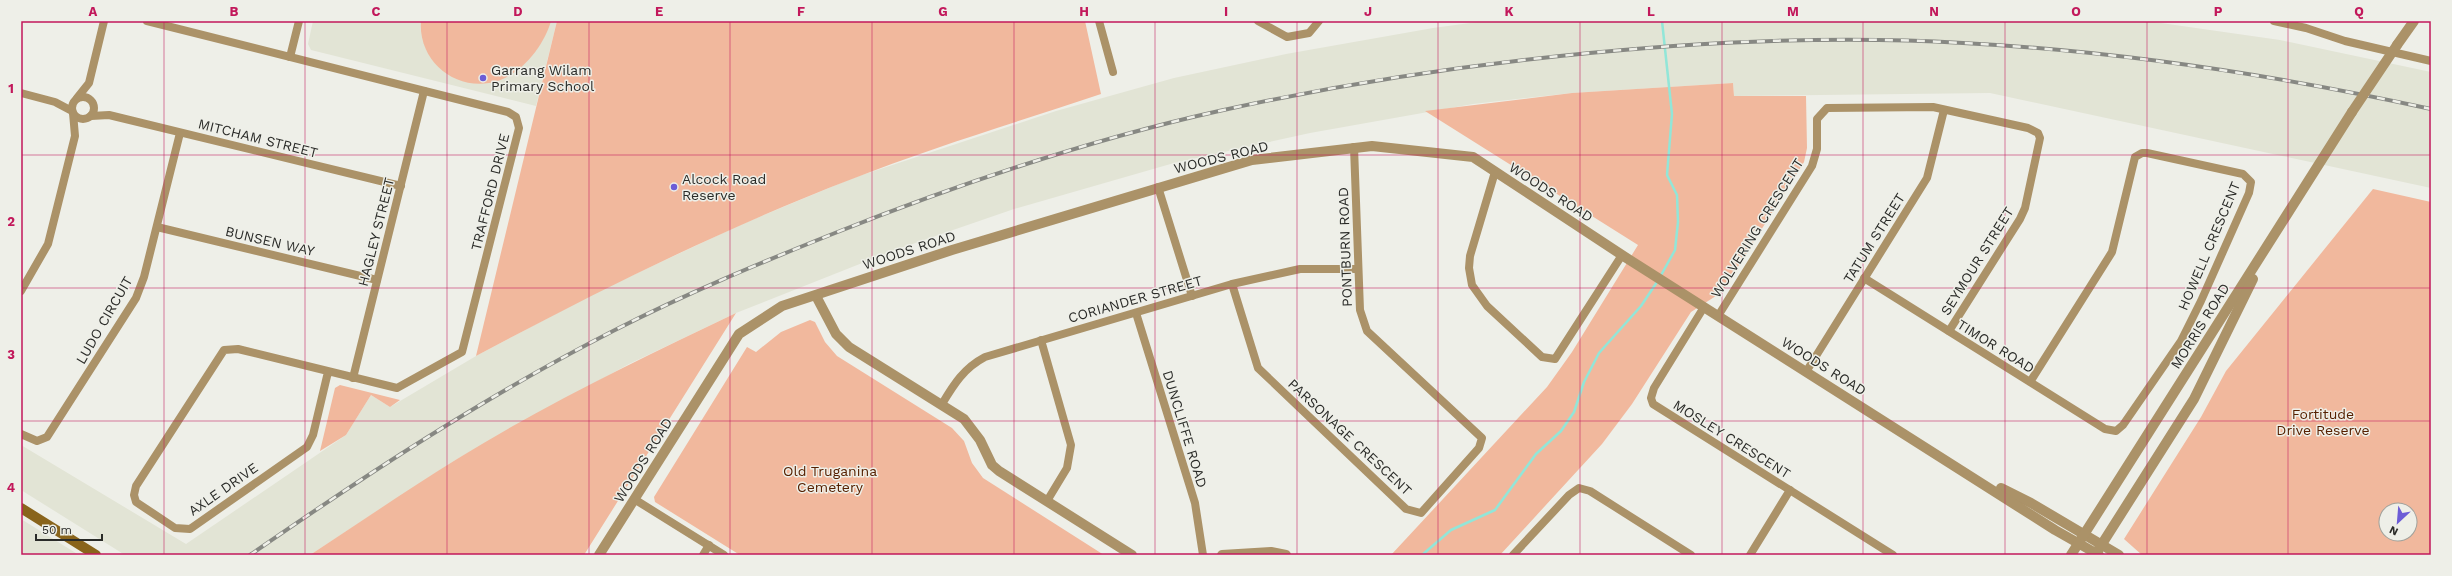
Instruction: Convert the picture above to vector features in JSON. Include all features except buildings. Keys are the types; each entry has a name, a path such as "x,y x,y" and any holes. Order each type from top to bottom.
{"main road":[{"path":"21,508 96,555"}],"street":[{"path":"75,136 94,108 89,82 104,21"},
{"name":"TRAFFORD DRIVE","path":"147,21 508,112 516,117 519,128 464,349 400,388 328,372 238,349 224,350"},
{"path":"290,57 299,21"},
{"path":"1099,21 1113,72"},
{"path":"1258,21 1287,37 1310,33 1318,21"},
{"path":"2274,21 2306,28 2345,41 2431,61"},
{"name":"MORRIS ROAD","path":"2071,555 2352,112 2413,21"},
{"path":"21,290 46,251 75,136 72,112 76,99 89,82"},
{"name":"HAGLEY STREET","path":"353,378 424,91"},
{"path":"21,93 55,102 72,112 80,119 89,117"},
{"path":"55,102 83,97 92,102"},
{"name":"MITCHAM STREET","path":"92,102 109,115"},
{"name":"WOLVERING CRESCENT","path":"1718,316 1812,166 1817,149 1817,119 1827,108 1926,107 2028,128 2038,133"},
{"name":"TATUM STREET","path":"1806,372 1927,178 1932,166 1944,110"},
{"name":"MORRIS ROAD","path":"2097,555 2204,378 2253,278 2352,112"},
{"name":"MITCHAM STREET","path":"89,117 109,115 401,186"},
{"name":"LUDO CIRCUIT","path":"21,434 37,441 42,440 50,433 136,298 144,277 180,133"},
{"name":"SEYMOUR STREET","path":"1949,332 2023,213 2039,145 2038,133"},
{"name":"WOODS ROAD","path":"599,555 739,334 782,306 952,250 1252,160 1372,146 1473,157 1623,256 2097,555"},
{"name":"PONTBURN ROAD","path":"1354,147 1360,310 1367,331 1482,438"},
{"name":"HOWELL CRESCENT","path":"2030,382 2112,252 2136,157 2147,153 2243,174 2251,182 2251,187 2202,301 2181,341 2123,425 2116,431"},
{"path":"1495,172 1470,256 1469,268 1472,285 1487,306 1542,357 1556,359 1623,256"},
{"path":"1158,187 1192,296"},
{"name":"BUNSEN WAY","path":"157,227 377,280"},
{"name":"CORIANDER STREET","path":"942,404 960,374 972,364 985,357 1232,284 1300,269 1358,269"},
{"name":"TIMOR ROAD","path":"1864,278 2106,429 2116,431"},
{"name":"PARSONAGE CRESCENT","path":"1232,284 1258,368 1406,509 1421,513 1479,448 1482,438"},
{"path":"816,296 836,334 849,347 942,404 971,426 992,465 1132,555"},
{"name":"MOSLEY CRESCENT","path":"1704,307 1654,388 1651,398 1653,404 1893,555"},
{"name":"DUNCLIFFE ROAD","path":"1136,313 1195,503 1203,555"},
{"path":"1041,340 1071,445 1067,468 1047,501"},
{"name":"AXLE DRIVE","path":"224,350 217,358 135,490 134,499 139,505 179,529 190,529 307,447 313,435 328,372"},
{"path":"2188,370 2204,378"},
{"name":"WOODS ROAD","path":"1954,465 2031,503 2119,555"},
{"path":"1513,555 1569,495 1579,488 1590,491 1691,555"},
{"path":"1750,555 1790,490"},
{"path":"634,499 724,555"},
{"path":"703,555 709,545"},
{"path":"1222,555 1271,552 1286,555"}],"shaded area":[{"name":"Garrang Wilam Primary School","path":"313,21 557,21 536,106 311,50 308,44"},
{"path":"1485,21 2147,21 2280,40 2431,72 2431,188 1990,93 1734,96 1733,83 1572,93 1473,104 1310,133 1174,163 1014,209 895,250 736,313 629,364 457,459 310,555 125,555 21,490 21,445 186,544 346,435 371,395 390,407 476,356 597,292 740,225 853,178 1056,111 1174,78 1286,54 1433,28"},
{"path":"21,519 79,555 21,555"}],"green space":[{"path":"421,21 551,21 536,51 520,68 500,80 489,83 475,84 450,76 431,59 425,48"},
{"name":"Alcock Road Reserve","path":"557,21 1085,21 1101,94 913,156 804,198 661,262 476,356"},
{"path":"1733,83 1734,96 1806,96 1807,148 1804,162 1722,292 1691,312 1632,404 1602,444 1500,555 1391,555 1547,387 1572,352 1638,245 1425,111 1572,93"},
{"name":"Fortitude Drive Reserve","path":"2373,189 2431,202 2431,555 2142,555 2124,539 2201,417 2226,371"},
{"path":"736,313 584,555 310,555 438,471 525,419 630,364"},
{"name":"Old Truganina Cemetery","path":"810,320 815,322 825,342 837,356 952,428 964,441 972,463 983,478 1104,555 740,555 655,502 654,497 747,347 756,352 781,332"},
{"path":"340,385 400,400 390,407 371,395 346,435 320,451 335,388"}],"waterway":[{"path":"1660,277 1675,250 1678,222 1677,195 1667,175 1672,114 1662,21"},
{"path":"1422,555 1451,530 1495,510 1536,454 1561,431 1574,412 1584,382 1599,353 1641,306 1657,282"}],"railway":[{"path":"250,555 338,495 473,409 613,331 695,292 751,267 835,233 929,197 1024,164 1121,135 1261,102 1431,72 1560,56 1661,47 1762,41 1862,40 1963,43 2080,52 2139,59 2316,86 2431,109"}],"place":[{"name":"Garrang Wilam Primary School","path":"483,78"},
{"name":"Alcock Road Reserve","path":"674,187"}]}
